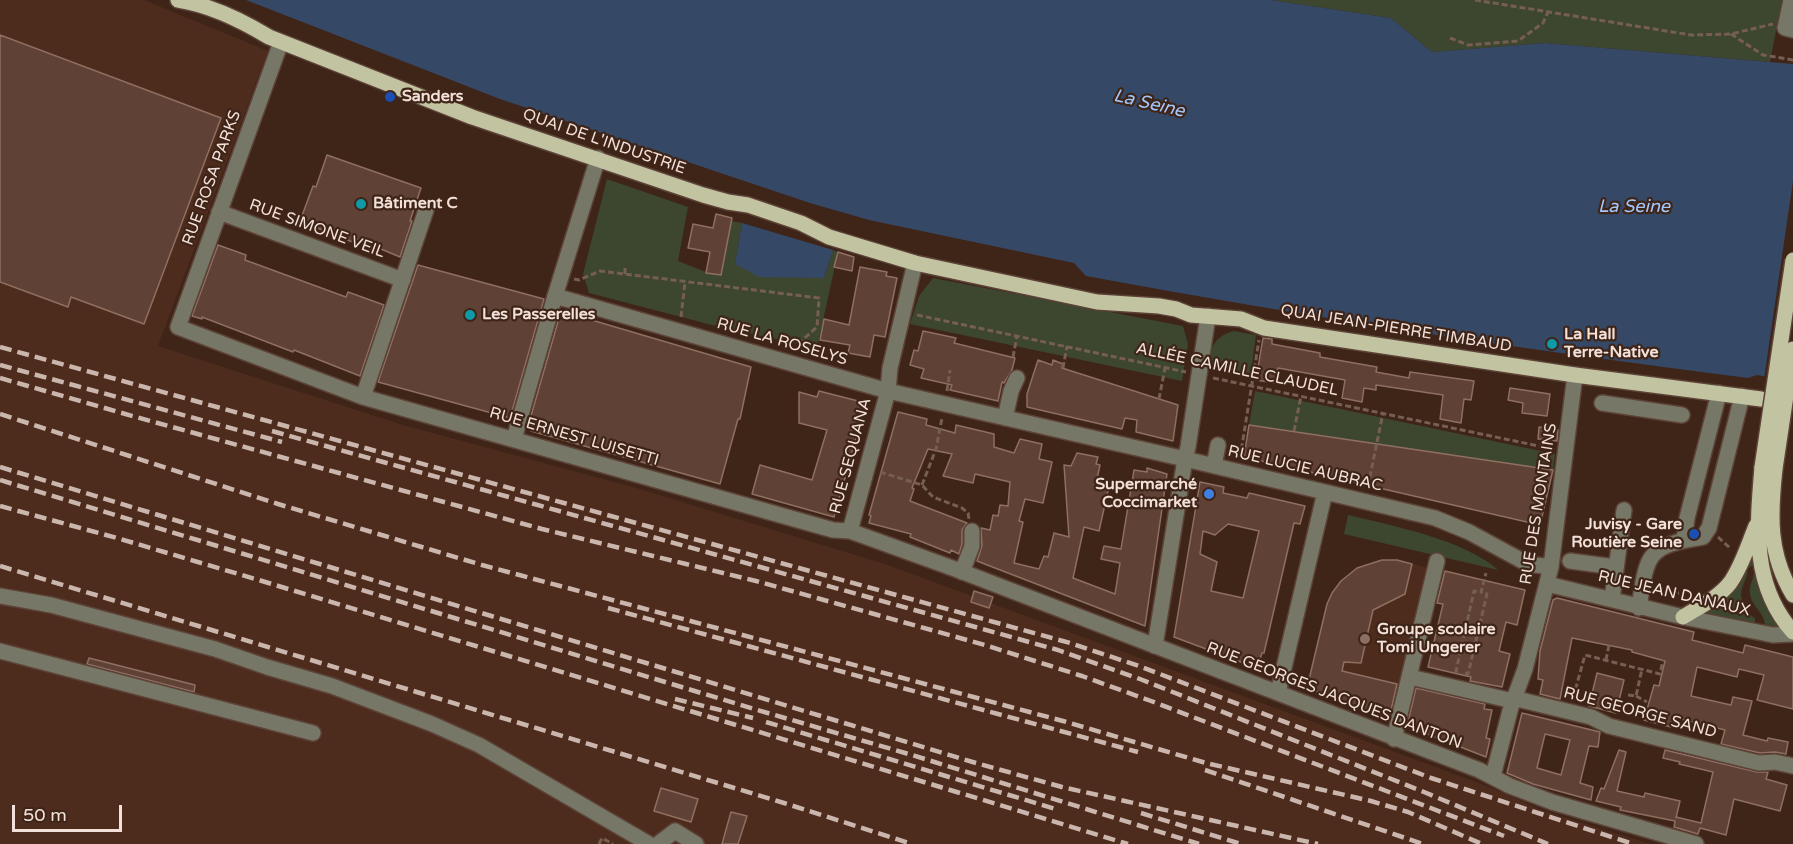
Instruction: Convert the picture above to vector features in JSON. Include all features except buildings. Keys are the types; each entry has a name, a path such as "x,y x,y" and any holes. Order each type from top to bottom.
{"main road":[{"name":"QUAI DE L'INDUSTRIE","path":"178,0 195,3 246,23 281,42 472,117 702,195 748,205 801,223 829,237 915,263 1028,287"},
{"path":"1793,260 1769,468 1773,541 1786,583 1793,595"},
{"name":"QUAI JEAN-PIERRE TIMBAUD","path":"1028,287 1097,302 1159,306 1191,315 1241,319 1264,328 1575,375 1761,399"},
{"path":"1683,617 1714,598 1729,584 1757,523 1793,349"},
{"name":"RUE JEAN DANAUX","path":"1757,523 1761,566 1770,599 1779,616 1793,633"}],"street":[{"path":"1789,29 1791,0"},
{"name":"RUE ROSA PARKS","path":"178,327 281,42"},
{"path":"514,439 598,158"},
{"path":"363,397 426,210"},
{"name":"RUE SIMONE VEIL","path":"219,212 403,280"},
{"name":"RUE SEQUANA","path":"850,531 888,391 890,368 915,263"},
{"name":"RUE LA ROSELYS","path":"555,296 888,391 1003,418"},
{"path":"1155,646 1208,316"},
{"name":"RUE ERNEST LUISETTI","path":"178,327 363,397 833,530 850,531 962,572"},
{"name":"RUE DES MONTAINS","path":"1493,776 1513,699 1525,669 1566,501 1567,451 1575,375"},
{"path":"1003,418 1017,378"},
{"path":"1684,540 1687,518 1719,393"},
{"path":"1639,608 1647,564 1655,550 1684,540 1703,537 1709,528 1742,396"},
{"path":"1602,403 1682,415"},
{"name":"RUE LUCIE AUBRAC","path":"1003,418 1435,518 1469,532 1528,564 1551,567"},
{"path":"1762,437 1793,440"},
{"path":"1214,466 1218,445"},
{"path":"1278,693 1325,492"},
{"path":"1612,599 1624,510"},
{"path":"962,572 972,546 971,527"},
{"path":"1395,739 1437,561"},
{"path":"1570,561 1615,567"},
{"name":"RUE GEORGES JACQUES DANTON","path":"962,572 1493,776 1510,786 1552,802 1696,844"},
{"name":"RUE JEAN DANAUX","path":"1547,584 1612,599 1639,608 1778,636 1793,633"},
{"path":"0,596 51,605 215,649 267,668 332,686 432,724 479,745 649,844"},
{"path":"0,651 313,733"},
{"name":"RUE GEORGE SAND","path":"1410,677 1591,717 1609,726 1759,763 1775,762 1793,766"},
{"path":"658,844 675,831 696,844"}],"path":[{"path":"1475,0 1691,34 1731,34 1763,25 1777,24 1789,29"},
{"path":"1450,38 1468,45 1518,41 1544,23 1548,12"},
{"path":"1731,34 1763,55 1793,60"},
{"path":"625,266 625,274"},
{"path":"561,277 579,280 600,271 819,298 817,327 800,342 793,364"},
{"path":"679,331 686,288 684,282"},
{"name":"ALLÉE CAMILLE CLAUDEL","path":"903,312 1567,451"},
{"path":"1013,357 1017,336"},
{"path":"1238,472 1259,338 1267,339"},
{"path":"1063,368 1067,346"},
{"path":"1159,399 1164,368"},
{"path":"922,485 936,449 950,370"},
{"path":"1294,431 1301,396"},
{"path":"1368,486 1383,413"},
{"path":"880,472 922,485 933,497 962,508 968,513 971,527"},
{"path":"1729,547 1733,541"},
{"path":"1481,592 1486,573"},
{"path":"1474,591 1481,592 1487,594 1468,674 1462,674 1456,671 1474,591"},
{"path":"1606,660 1609,645"},
{"path":"1570,712 1585,655 1660,674 1664,660"},
{"path":"1636,696 1642,669"},
{"path":"1628,695 1636,696 1647,702"},
{"path":"599,844 602,838 613,844"}],"shaded area":[{"path":"0,0 144,0 268,51 158,346 403,425 633,487 885,564 1487,786 1541,810 1650,844 0,844"},
{"name":"Groupe scolaire Tomi Ungerer","path":"1382,560 1397,560 1429,568 1393,721 1307,688 1327,604 1332,593 1341,581 1357,568"}],"green space":[{"path":"1271,0 1782,0 1770,62 1545,43 1432,52 1391,18"},
{"path":"607,179 688,207 678,261 706,272 721,275 731,221 742,223 735,264 824,278 833,250 838,252 817,348 712,325 589,293 583,274"},
{"path":"933,278 1183,326 1188,344 1182,381 910,324 919,296"},
{"path":"1234,331 1256,335 1250,379 1207,369 1217,340"},
{"path":"1255,391 1555,454 1553,470 1249,425"},
{"path":"1348,515 1448,542 1484,559 1498,570 1344,534"},
{"path":"1751,549 1764,600 1779,627 1765,626 1763,617 1751,599 1753,565 1747,569 1741,593 1743,602 1755,619 1755,624 1703,614 1703,610"}],"water":[{"name":"La Seine","path":"246,0 1271,0 1391,18 1432,52 1545,43 1793,64 1793,381 1757,375 1748,378 1499,344 1334,319 1086,276 1074,263 869,220 810,203 500,99"},
{"path":"742,223 833,250 824,278 759,277 735,264"}],"pier":[{"path":"1793,181 1793,384 1764,379"}],"railway":[{"path":"0,347 1070,643 1139,666 1431,778 1633,844"},
{"path":"0,365 282,442"},
{"path":"0,378 542,529 756,581 985,645 1151,701 1504,836"},
{"path":"0,414 278,504 482,565 1063,721 1206,763 1371,801 1408,812 1482,844"},
{"path":"272,431 1058,650 1140,679 1548,844"},
{"path":"0,467 976,763 1062,787 1318,844"},
{"path":"0,480 1199,844"},
{"path":"0,506 262,581 1128,844"},
{"path":"0,566 784,803 912,844"},
{"path":"608,608 1138,752"},
{"path":"675,699 753,718"},
{"path":"766,722 1059,810"},
{"path":"1205,770 1423,844"},
{"path":"1141,813 1241,844"}],"place":[{"name":"Sanders","path":"390,97"},
{"name":"Bâtiment C","path":"361,204"},
{"name":"Les Passerelles","path":"470,315"},
{"name":"La Hall Terre-Native","path":"1552,344"},
{"name":"Supermarché Coccimarket","path":"1209,494"},
{"name":"Juvisy - Gare Routière Seine","path":"1694,534"},
{"name":"Groupe scolaire Tomi Ungerer","path":"1365,639"}]}
